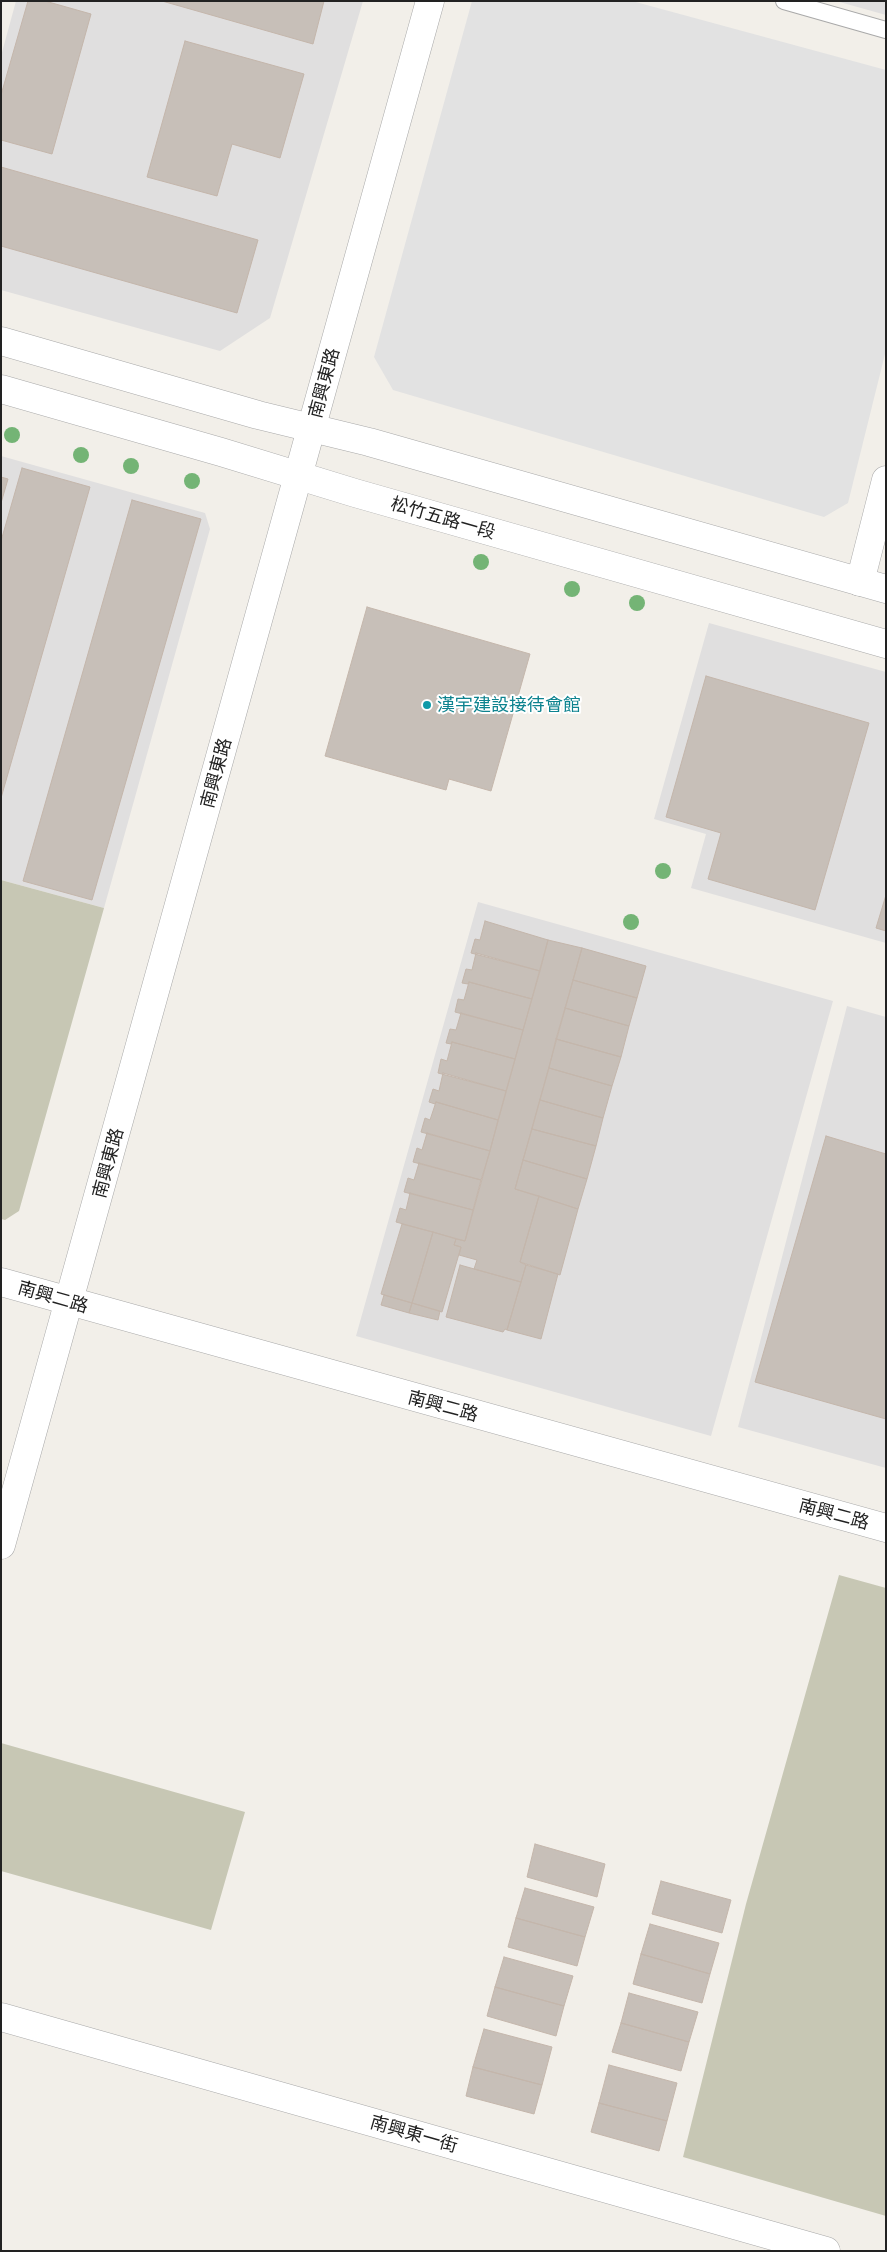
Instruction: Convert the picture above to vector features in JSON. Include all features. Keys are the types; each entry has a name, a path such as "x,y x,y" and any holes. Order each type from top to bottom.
{"street":[{"name":"南興東路","path":"1,1545 430,1"},
{"path":"1,341 311,429 369,442 886,589"},
{"name":"松竹五路一段","path":"1,389 886,644"},
{"path":"860,582 886,480"},
{"name":"南興二路","path":"1,1282 886,1528"},
{"name":"南興東一街","path":"1,2017 826,2251"}],"lane":[{"path":"784,1 886,30"}],"shaded area":[{"path":"16,1 363,1 270,318 220,351 1,290 1,56"},
{"path":"472,1 632,1 886,70 886,350 848,503 824,517 393,390 374,357"},
{"path":"836,1 886,1 886,15"},
{"path":"1,456 205,513 210,529 104,908 1,880"},
{"path":"709,623 886,672 886,943 691,888 706,834 654,819"},
{"path":"1,880 104,908 19,1211 5,1220 1,1219"},
{"path":"478,902 833,1001 711,1436 356,1336"},
{"path":"847,1006 886,1017 886,1468 738,1427"},
{"path":"839,1575 886,1588 886,2216 683,2157 746,1904"},
{"path":"1,1743 245,1812 211,1930 1,1871"}],"building":[{"path":"28,1 45,1 91,14 52,154 1,140 1,95"},
{"path":"162,1 324,1 313,44"},
{"path":"185,41 304,74 280,158 232,144 217,196 147,177"},
{"path":"1,167 258,240 237,313 1,246"},
{"path":"22,468 90,487 1,798 1,541"},
{"path":"1,477 8,479 1,503"},
{"path":"132,500 201,519 92,900 23,881"},
{"name":"漢宇建設接待會館","path":"367,607 530,654 491,791 449,779 446,790 325,756"},
{"path":"706,676 869,723 815,910 708,879 721,833 666,817"},
{"path":"886,895 886,931 876,928"},
{"path":"485,921 548,940 540,971 471,953 475,939 480,940"},
{"path":"548,940 582,948 515,1189 539,1196 520,1262 526,1265 521,1282 474,1269 477,1260 459,1255 461,1247 454,1245 456,1239 465,1241"},
{"path":"582,948 646,966 637,998 573,980"},
{"path":"476,953 540,971 532,999 469,982 468,984 462,983 466,969 472,970"},
{"path":"573,980 637,998 629,1026 565,1008"},
{"path":"469,982 532,999 523,1030 455,1012 458,999 464,1000"},
{"path":"565,1008 629,1026 621,1057 556,1039"},
{"path":"461,1013 523,1030 515,1059 452,1042 451,1044 446,1043 450,1029 456,1030"},
{"path":"556,1039 621,1057 612,1086 549,1068"},
{"path":"452,1042 515,1059 506,1091 438,1073 441,1059 447,1061"},
{"path":"549,1068 612,1086 603,1118 540,1100"},
{"path":"443,1073 506,1091 498,1120 436,1102 435,1104 429,1102 433,1089 439,1091"},
{"path":"540,1100 603,1118 596,1146 532,1129"},
{"path":"436,1102 498,1120 490,1151 421,1132 425,1118 430,1120"},
{"path":"532,1129 596,1146 587,1179 523,1160"},
{"path":"427,1133 490,1151 481,1180 413,1162 417,1148 422,1150"},
{"path":"826,1136 886,1154 886,1419 755,1382"},
{"path":"523,1160 587,1179 578,1209 515,1189"},
{"path":"419,1163 481,1180 473,1210 404,1192 408,1178 414,1180"},
{"path":"410,1193 473,1210 465,1241 396,1222 400,1208 406,1210"},
{"path":"539,1196 578,1209 560,1275 520,1262"},
{"path":"402,1224 433,1232 412,1303 381,1294"},
{"path":"433,1232 456,1239 454,1245 461,1247 442,1312 412,1303"},
{"path":"460,1265 521,1282 507,1330 505,1329 503,1332 446,1317"},
{"path":"526,1265 558,1274 541,1339 507,1330"},
{"path":"384,1295 412,1303 409,1313 381,1305"},
{"path":"412,1303 440,1311 438,1320 409,1313"},
{"path":"535,1844 605,1864 597,1897 527,1877"},
{"path":"661,1881 731,1900 722,1933 652,1914"},
{"path":"525,1888 594,1907 585,1937 516,1918"},
{"path":"516,1918 585,1937 577,1966 508,1947"},
{"path":"650,1924 719,1943 710,1974 641,1954"},
{"path":"641,1954 710,1974 702,2003 633,1984"},
{"path":"504,1957 573,1976 564,2006 495,1987"},
{"path":"495,1987 564,2006 556,2036 487,2016"},
{"path":"629,1993 698,2012 689,2042 621,2023"},
{"path":"621,2023 689,2042 681,2071 612,2052"},
{"path":"484,2029 552,2047 542,2085 473,2067"},
{"path":"609,2065 677,2083 667,2121 599,2103"},
{"path":"473,2067 542,2085 534,2114 466,2096"},
{"path":"599,2103 667,2121 659,2151 591,2132"}],"place":[{"name":"漢宇建設接待會館","path":"427,705"}]}
